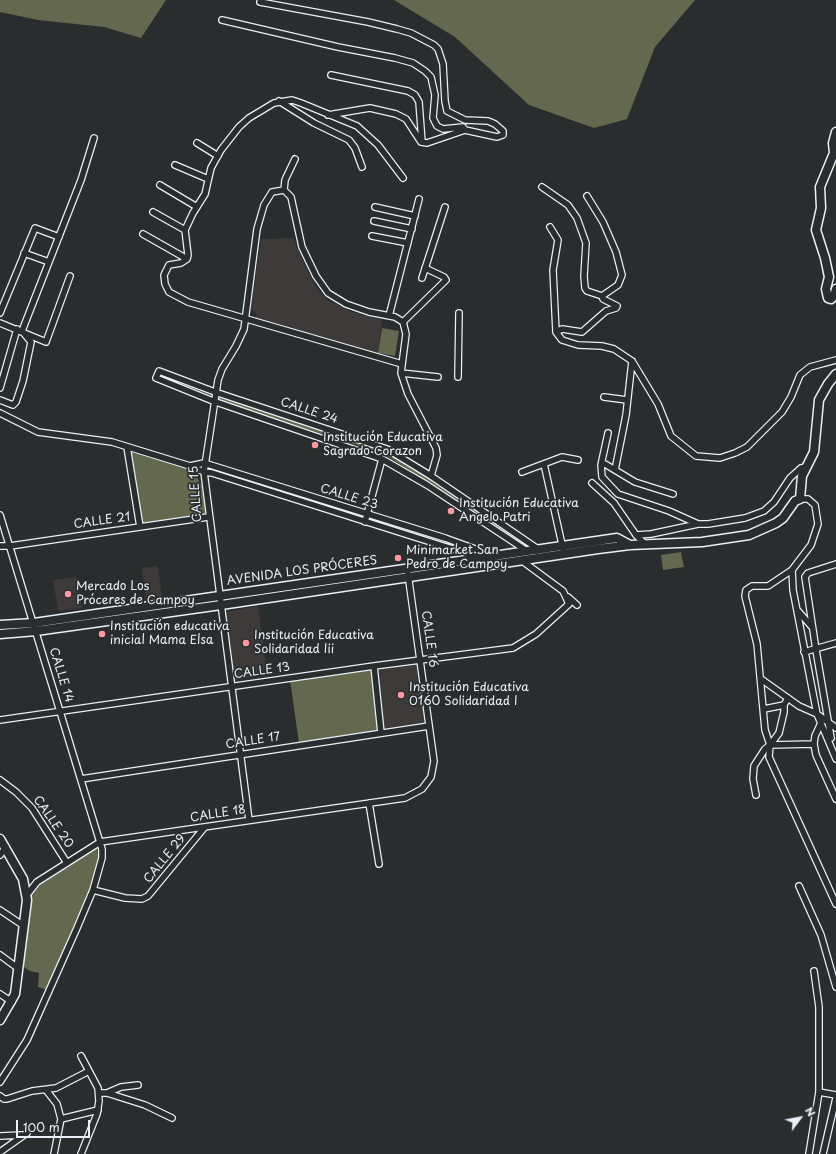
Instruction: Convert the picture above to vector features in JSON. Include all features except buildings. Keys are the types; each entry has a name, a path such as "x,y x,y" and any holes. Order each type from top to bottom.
{"main road":[{"path":"836,132 833,143 835,151 820,187 821,208 816,230 826,258 829,277 826,289 828,298 831,299 834,296 836,289"},
{"path":"800,499 802,476 814,452 819,400 828,384 836,374"},
{"name":"AVENIDA LOS PRÓCERES","path":"0,625 35,627 221,605 630,544 702,542 749,535 776,523 783,518 795,501 800,499"},
{"name":"AVENIDA LOS PRÓCERES","path":"0,634 219,596 526,550 617,538 630,544"},
{"path":"0,839 6,847 23,879 26,896 19,969 12,1002 0,1020"}],"street":[{"path":"222,20 413,63 425,70 431,77 435,95 433,118 437,126 443,129 463,127 465,130 497,137 502,135 503,131 495,124 488,121 465,120 447,111 445,101 444,64 438,49 434,45 411,33 397,29 368,22 260,2"},
{"path":"331,75 408,91 415,95 419,102 422,142"},
{"path":"402,364 188,302 169,292 166,284 166,269 169,265 181,263 187,259 188,255 185,230 205,194 208,179 218,156 239,127 249,118 279,101 292,100 328,115 351,122 362,129 378,144 403,178"},
{"path":"279,101 314,123 349,140 355,148 362,167"},
{"path":"328,115 370,108 396,114 406,119 422,142 431,142 465,130"},
{"path":"0,388 19,330 59,237 94,138"},
{"path":"197,143 218,156"},
{"path":"295,159 285,180 286,192 292,202 302,247 322,286 336,300 395,317 403,322 406,334 401,373 408,394 436,448 437,455 431,476"},
{"path":"175,166 208,179"},
{"path":"160,185 197,207"},
{"path":"542,187 568,205 577,218 586,243 584,276 585,288 587,291 602,296 603,299 616,304 617,307 606,311 582,332 562,330 556,332"},
{"name":"CALLE 15","path":"249,820 208,517 204,463 215,392 222,369 242,336 246,318 257,229 263,209 272,192 286,192"},
{"path":"587,196 603,222 616,252 622,275 618,285 602,296"},
{"path":"389,316 419,199"},
{"path":"375,207 415,216"},
{"path":"422,278 445,207"},
{"path":"153,212 185,230"},
{"path":"374,221 412,229"},
{"path":"550,227 558,240 553,270 556,332 562,340 578,345 602,346 614,349 632,361 658,404 671,436 696,456 711,458 735,453 747,447 782,412 791,397 800,375 810,367 836,360"},
{"path":"0,313 35,228 59,237"},
{"path":"142,234 187,259"},
{"path":"372,236 408,243"},
{"path":"24,253 49,262"},
{"path":"403,322 446,280 444,277 425,268"},
{"path":"0,323 46,342 70,276"},
{"path":"458,377 459,313"},
{"path":"0,400 15,404 23,381 31,342 19,330"},
{"path":"615,470 632,361"},
{"name":"CALLE 24","path":"526,550 427,485 382,459 213,401 156,378 159,371 215,392 387,448 538,549"},
{"path":"401,373 438,377"},
{"path":"604,397 626,400"},
{"name":"CALLE 23","path":"0,413 38,432 112,442 127,448 190,466 204,472 212,473 478,557"},
{"path":"608,433 601,465 602,477 618,494 669,511 698,524"},
{"path":"127,448 140,527"},
{"path":"522,472 562,457 578,460"},
{"path":"365,522 382,459"},
{"name":"CALLE 23","path":"190,466 204,463 453,541 492,555"},
{"path":"544,464 564,554"},
{"path":"601,465 606,464 635,482 672,494"},
{"path":"636,535 652,534 698,524 708,524 745,518 764,511 774,502 790,478 801,468 807,467"},
{"path":"592,483 614,503 636,535 645,544"},
{"path":"800,499 808,499 815,505 818,524 811,544 792,570 768,586 756,585 746,590 745,596 757,644 765,730 770,745 769,757 836,904"},
{"name":"CALLE 14","path":"0,514 102,849 102,858 93,890 27,1040 0,1082"},
{"name":"CALLE 21","path":"0,546 10,546 208,517"},
{"path":"538,549 540,558"},
{"path":"526,550 525,560 565,593 577,605"},
{"path":"492,555 494,564"},
{"path":"478,557 480,566"},
{"path":"834,740 828,722 805,577 808,572 836,564"},
{"name":"CALLE 16","path":"407,568 421,659 434,761 434,769 426,784"},
{"path":"792,570 804,652 817,714 836,759"},
{"name":"CALLE 13","path":"0,720 421,659 513,648 536,634 569,604 565,593"},
{"path":"797,610 812,627"},
{"path":"804,652 816,650 836,643"},
{"path":"374,666 381,733"},
{"path":"761,679 799,706 817,714 836,728"},
{"path":"756,795 753,779 754,766 765,749 770,745 779,732 784,712 784,705 788,698"},
{"path":"764,709 784,705"},
{"path":"821,723 815,736 814,744 816,755 836,799"},
{"name":"CALLE 17","path":"81,780 429,726"},
{"path":"825,734 834,740"},
{"path":"770,745 814,744"},
{"name":"CALLE 20","path":"0,780 16,792 32,808 68,863"},
{"name":"CALLE 18","path":"26,896 37,882 100,842 204,828 411,796 426,784"},
{"path":"369,803 379,864"},
{"name":"CALLE 29","path":"93,890 125,898 142,899 148,896 204,828"},
{"path":"0,855 6,847"},
{"path":"799,886 821,935 836,987"},
{"path":"0,910 24,926"},
{"path":"0,955 19,969"},
{"path":"809,1154 819,1092 820,1007 814,971"},
{"path":"0,994 12,1002"},
{"path":"81,1154 98,1110 99,1093 82,1056"},
{"path":"0,1096 7,1099 32,1092 56,1088 89,1071"},
{"path":"107,1093 121,1087 138,1085"},
{"path":"46,1090 56,1104 61,1119 54,1154"},
{"path":"819,1092 836,1095"},
{"path":"99,1093 107,1093 145,1105 172,1118"},
{"path":"824,1154 836,1098"},
{"path":"61,1119 98,1110"},
{"path":"0,1136 24,1134 0,1152"}],"shaded area":[{"path":"293,238 318,290 329,301 352,312 382,320 378,354 256,320 256,313 251,309 261,239"},
{"path":"158,566 162,600 146,602 142,568"},
{"name":"Mercado Los Próceres de Campoy","path":"77,577 82,608 58,611 53,580"},
{"name":"Institución Educativa Solidaridad Iii","path":"258,606 267,675 234,681 225,612"},
{"name":"Institución Educativa 0160 Solidaridad I","path":"418,663 426,722 384,728 378,669"}],"green space":[{"path":"0,0 166,0 141,38 104,27 38,20 0,12"},
{"path":"394,0 695,0 655,47 627,119 594,128 529,105 455,37"},
{"path":"382,328 399,331 395,356 378,353"},
{"path":"217,395 380,447 379,452 216,400"},
{"path":"387,450 532,544 526,547 386,455"},
{"path":"130,452 193,471 202,486 206,514 142,525"},
{"path":"215,468 365,515 364,520 213,471"},
{"path":"368,518 442,540 440,545 368,522"},
{"path":"681,552 684,567 663,570 661,555"},
{"path":"405,571 406,575 223,602 222,597"},
{"path":"372,667 379,731 299,743 290,680"},
{"path":"97,848 99,861 90,891 47,990 38,987 39,973 30,971 22,966 29,899 31,893 38,886"}],"place":[{"name":"Institución Educativa Sagrado Corazon","path":"315,445"},
{"name":"Institución Educativa Angelo Patri","path":"451,511"},
{"name":"Minimarket San Pedro de Campoy","path":"398,558"},
{"name":"Mercado Los Próceres de Campoy","path":"68,594"},
{"name":"Institución educativa inicial Mama Elsa","path":"102,634"},
{"name":"Institución Educativa Solidaridad Iii","path":"246,643"},
{"name":"Institución Educativa 0160 Solidaridad I","path":"401,695"}]}
